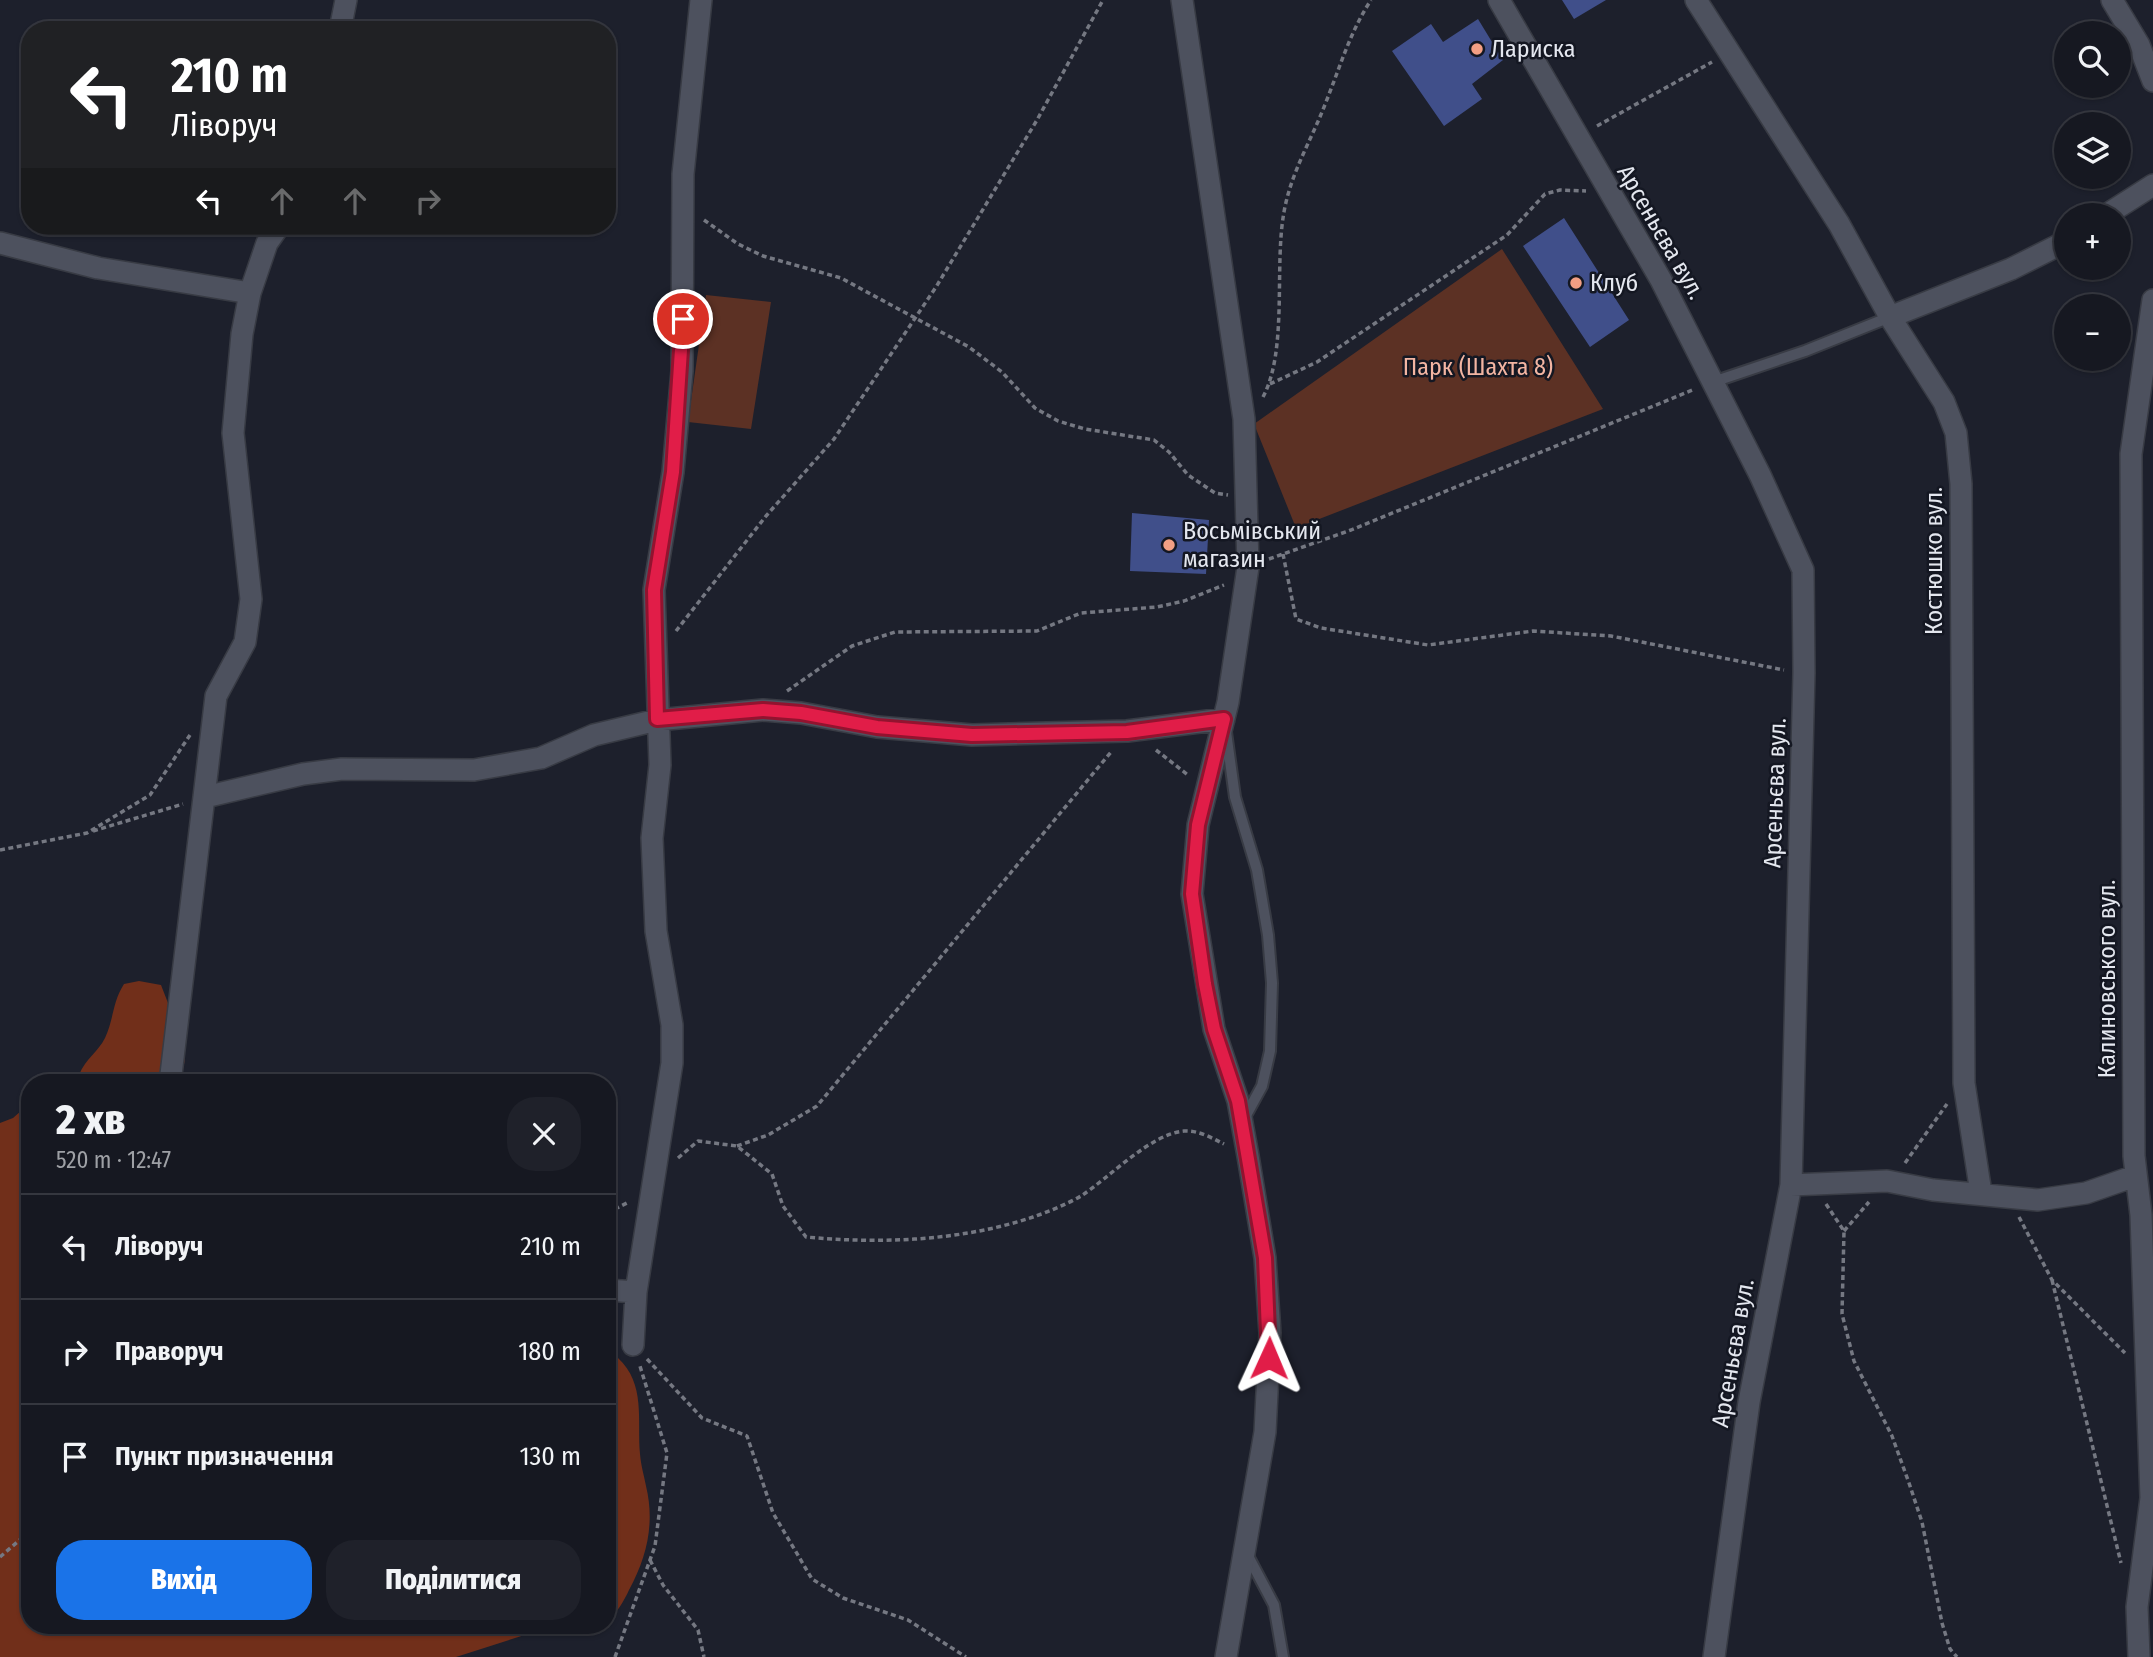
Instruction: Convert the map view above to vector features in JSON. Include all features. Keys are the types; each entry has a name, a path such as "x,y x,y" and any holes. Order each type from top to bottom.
{"street":[{"path":"342,21 346,0"},
{"path":"633,1345 636,1292 672,1063 672,1025 656,932 652,838 660,765 654,590 673,472 682,371 683,174 701,0"},
{"path":"1182,0 1244,419 1247,499 1247,571 1224,719 1198,825 1192,894 1214,1029 1242,1123 1248,1156 1265,1258 1270,1333 1265,1432 1226,1657"},
{"name":"Арсеньєва вул.","path":"1499,0 1661,280 1803,570 1801,1183 1749,1402 1714,1657"},
{"name":"Костюшко вул.","path":"1696,0 1839,224 1890,317 1944,402 1956,433 1961,484 1964,1083 1981,1193"},
{"path":"2112,0 2139,45 2153,80"},
{"path":"2125,203 2153,185"},
{"path":"171,1074 216,696 245,642 251,598 233,433 242,334 250,293 267,243 273,235"},
{"path":"0,243 98,268 250,293"},
{"path":"1890,317 2011,269 2054,248"},
{"name":"Калиновського вул.","path":"2139,1657 2137,1607 2152,1498 2141,1215 2131,454 2153,300"},
{"path":"205,797 303,774 342,769 474,770 541,758 594,735 657,719 763,710 801,713 877,727 972,735 1127,732 1224,719"},
{"path":"1801,1183 1887,1181 1933,1190 2038,1200 2086,1193 2140,1160"},
{"path":"616,1291 636,1292"}],"lane":[{"path":"1713,382 1805,351 1890,317"},
{"path":"1224,719 1235,797 1257,870 1268,935 1272,983 1270,1051 1262,1086 1242,1123"},
{"path":"1245,1550 1274,1605 1283,1657"}],"path":[{"path":"656,657 766,516 834,439 915,317 1037,120 1103,0"},
{"path":"1244,419 1259,404 1270,384 1279,311 1278,257 1284,211 1293,174 1325,105 1354,25 1371,0"},
{"path":"1577,137 1728,53"},
{"path":"1270,384 1317,362 1507,235 1545,194 1560,190 1609,192"},
{"path":"683,203 738,244 763,256 841,278 969,347 1002,372 1035,408 1058,421 1084,429 1154,440 1169,452 1188,475 1215,493 1247,499"},
{"path":"763,710 817,668 852,646 895,632 1037,631 1081,613 1157,607 1184,601 1283,554 1351,530 1713,382"},
{"path":"1283,554 1296,619 1321,628 1428,645 1533,631 1611,636 1804,674"},
{"path":"87,833 150,795 194,729"},
{"path":"616,1208 652,1187 673,1162 698,1141 737,1146 768,1135 817,1106 925,973 980,914 1127,732 1185,772 1205,796"},
{"path":"0,850 87,833 205,797"},
{"path":"1957,1657 1950,1649 1946,1636 1922,1522 1909,1483 1892,1436 1854,1361 1842,1314 1844,1231 1915,1153 1931,1124 1964,1083"},
{"path":"737,1146 772,1174 783,1206 806,1237 841,1240 929,1238 984,1230 1034,1217 1081,1196 1122,1163 1183,1131 1206,1135 1248,1156"},
{"path":"1801,1183 1844,1231"},
{"path":"2008,1197 2052,1280 2115,1546 2124,1570"},
{"path":"2052,1280 2147,1376"},
{"path":"615,1657 655,1546 667,1453 633,1345"},
{"path":"633,1345 702,1418 747,1436 773,1513 813,1579 844,1598 908,1620 967,1657"},
{"path":"0,1556 21,1538"},
{"path":"650,1560 663,1585 698,1630 704,1657"}],"green space":[{"name":"Парк (Шахта 8)","path":"1502,249 1603,409 1296,528 1254,424"},
{"path":"706,295 771,302 751,429 688,422"}],"shaded area":[{"path":"139,981 161,985 168,1003 165,1036 178,1042 184,1051 185,1061 181,1074 80,1074 108,1031 117,998 124,984"},
{"path":"21,1111 21,1634 528,1634 456,1657 0,1657 0,1123 13,1118"},
{"path":"616,1358 627,1368 636,1391 640,1458 650,1513 648,1540 641,1565 616,1611"}],"building":[{"path":"1562,0 1606,0 1574,19"},
{"path":"1478,19 1503,60 1472,84 1482,99 1444,126 1392,51 1431,24 1443,42"},
{"name":"Клуб","path":"1564,218 1629,320 1590,347 1523,246"},
{"name":"Восьмівський магазин","path":"1132,513 1209,520 1206,574 1130,571"}],"place":[{"name":"Лариска","path":"1477,49"},
{"name":"Клуб","path":"1576,283"},
{"name":"Восьмівський магазин","path":"1169,545"}],"route":[{"path":"683,319 682,371 673,472 654,590 657,719 763,710 801,713 877,727 972,735 1127,732 1224,719 1198,825 1192,894 1214,1029 1238,1101 1265,1258 1269,1358"}]}
